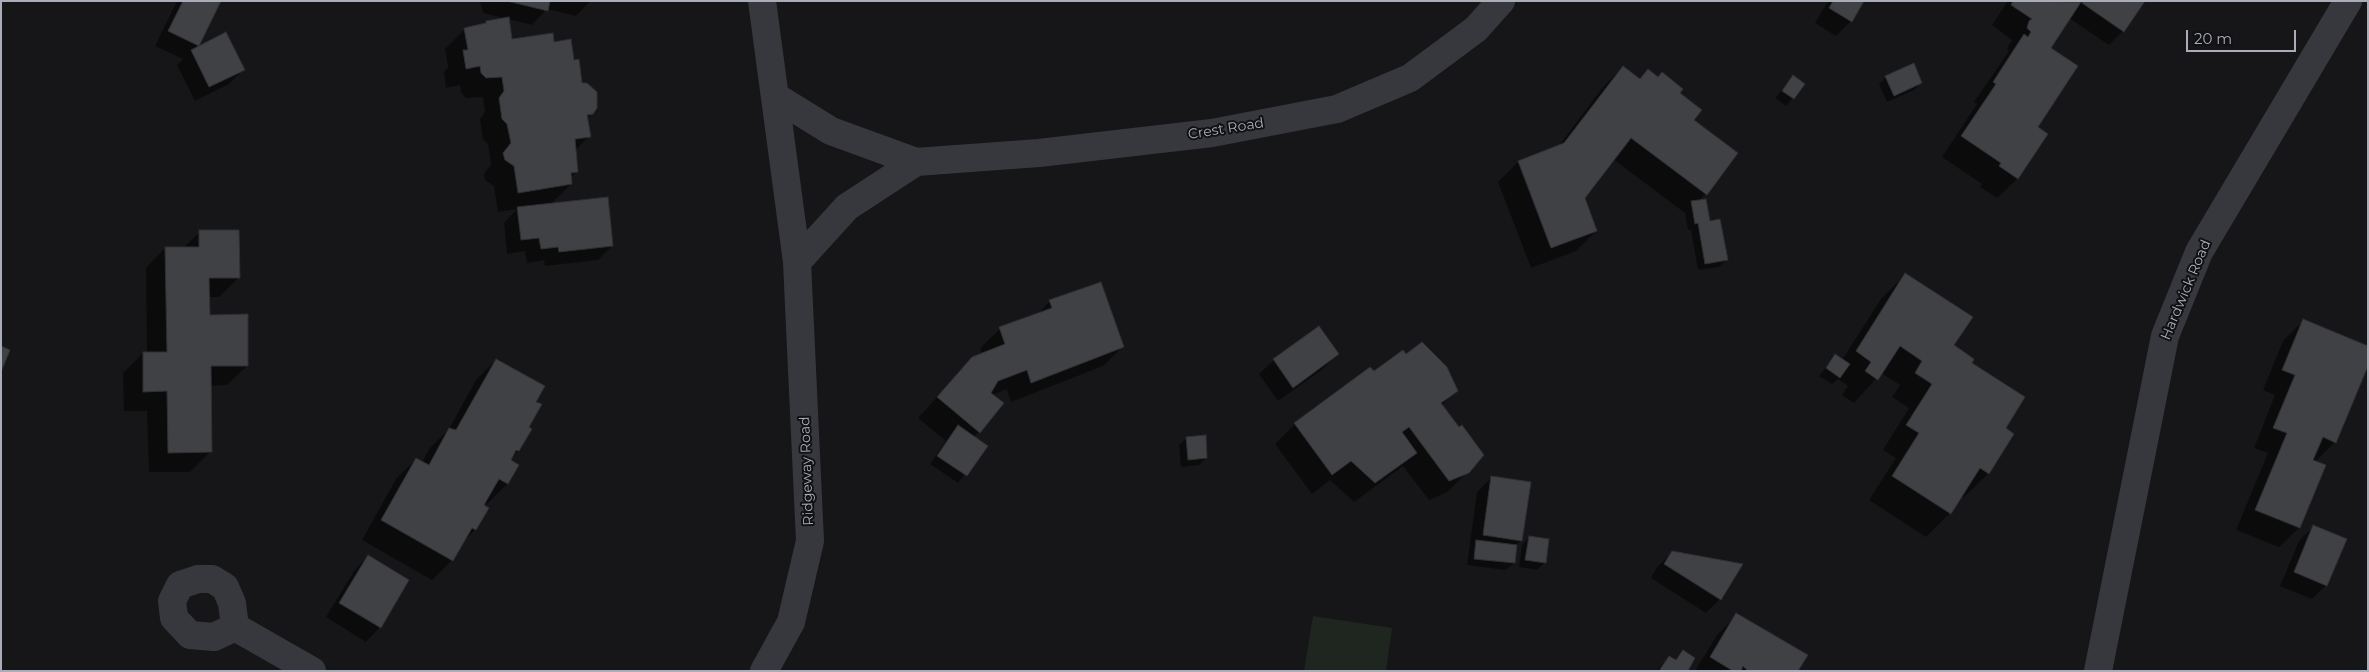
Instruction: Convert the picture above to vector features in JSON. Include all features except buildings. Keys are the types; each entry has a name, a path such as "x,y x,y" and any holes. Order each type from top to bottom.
{"street":[{"name":"Ridgeway Road","path":"762,1 797,262 810,541 791,622 764,671"},
{"name":"Crest Road","path":"916,162 1039,153 1201,134 1337,109 1410,78 1476,29 1502,1"},
{"name":"Hardwick Road","path":"2098,671 2165,336 2199,252 2348,1"},
{"path":"776,96 831,131 916,162"},
{"path":"797,262 846,207 916,162"},
{"path":"234,628 312,671"}],"shaded area":[{"path":"1313,616 1392,628 1386,671 1304,671"}]}
